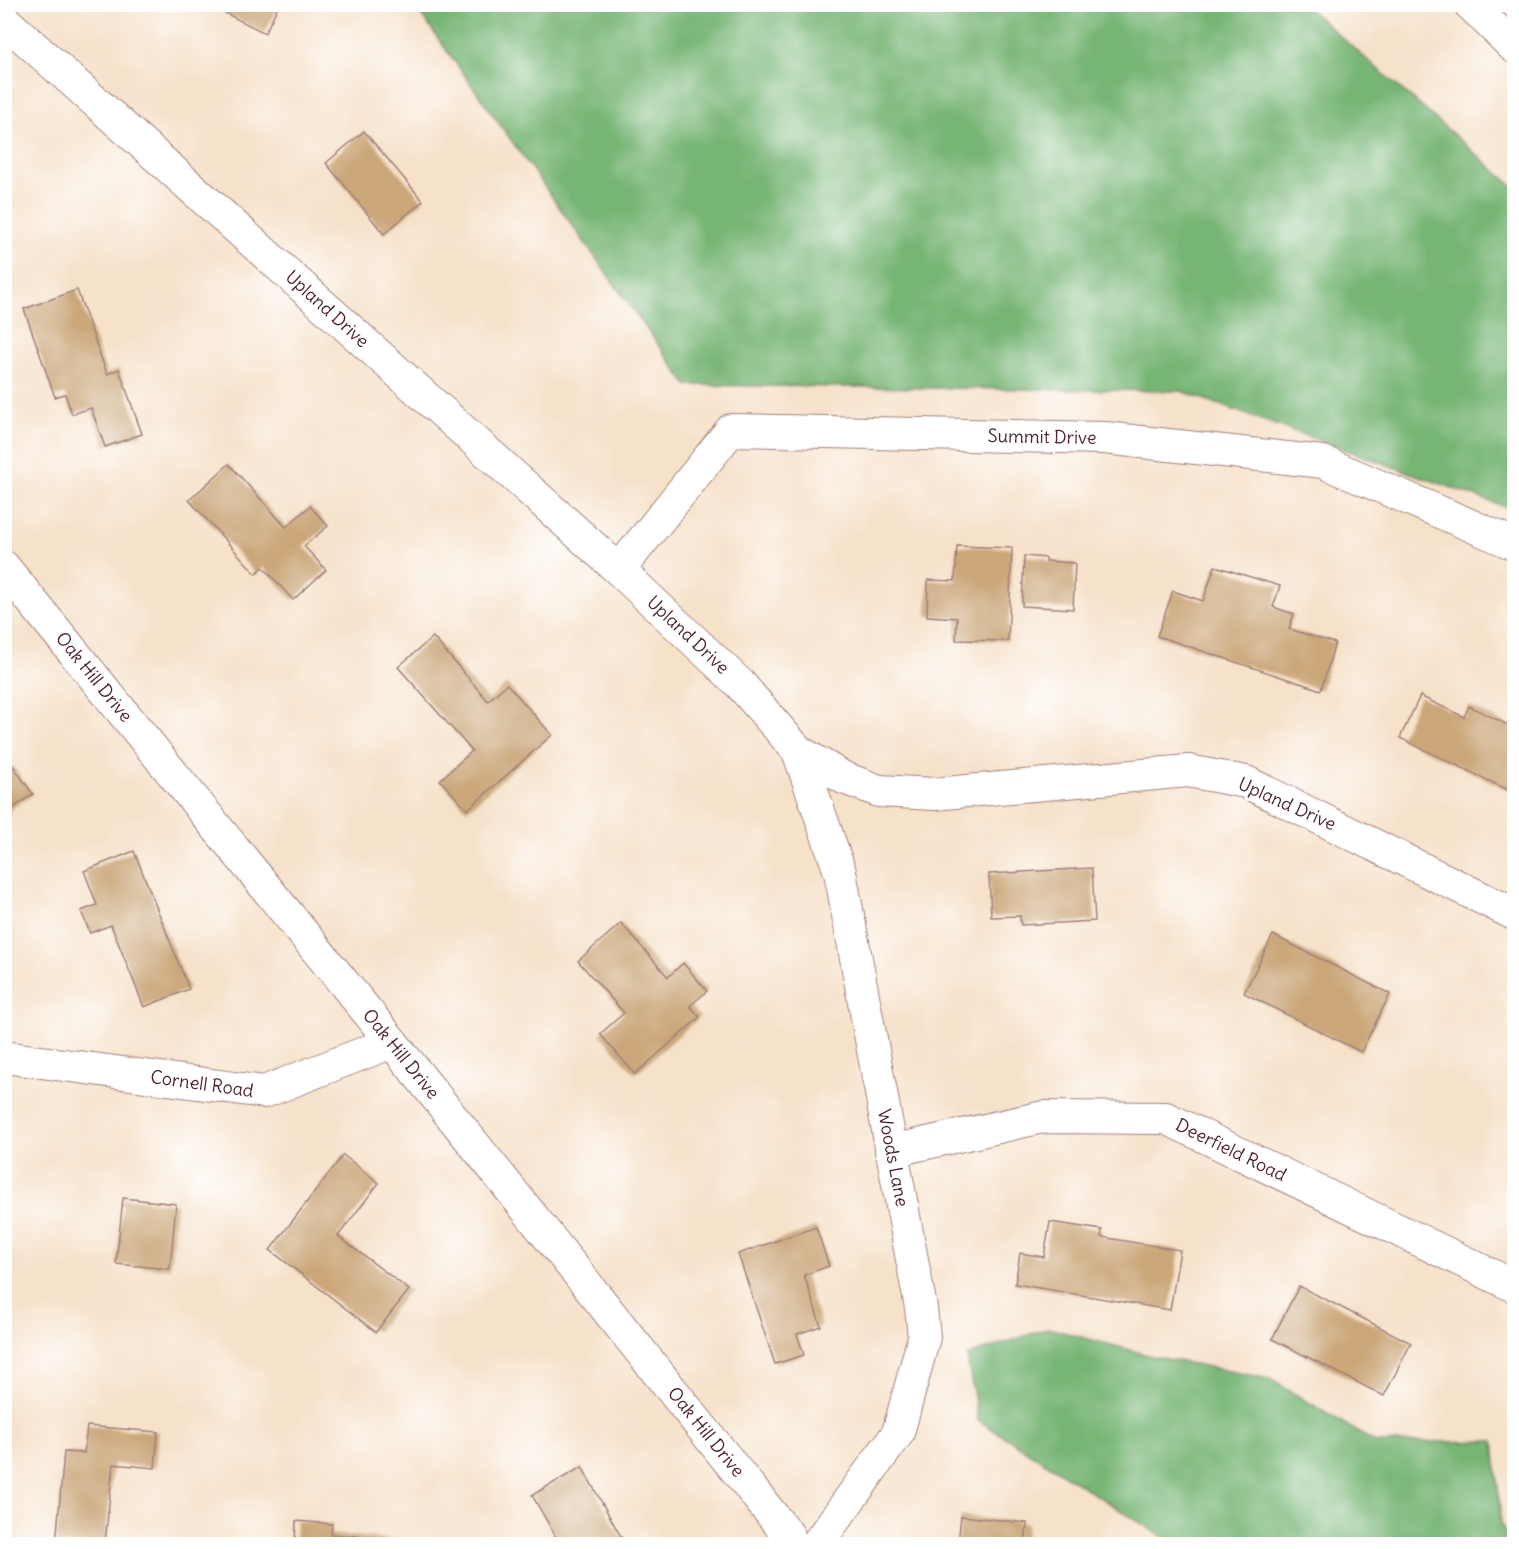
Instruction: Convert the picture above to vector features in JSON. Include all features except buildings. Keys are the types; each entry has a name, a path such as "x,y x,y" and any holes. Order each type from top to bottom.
{"street":[{"path":"1470,4 1515,47"},
{"name":"Upland Drive","path":"4,20 619,570 740,684 798,752 844,777 879,791 934,794 1188,771 1246,782 1515,914"},
{"name":"Summit Drive","path":"619,570 731,430 1105,438 1323,462 1515,544"},
{"name":"Oak Hill Drive","path":"4,567 392,1042 789,1536 790,1545"},
{"name":"Woods Lane","path":"798,752 840,872 921,1308 924,1337 898,1433 817,1545"},
{"name":"Cornell Road","path":"4,1057 264,1092 392,1042"},
{"name":"Deerfield Road","path":"891,1151 1042,1118 1166,1118 1515,1286"}],"green space":[{"path":"414,5 1304,5 1514,187 1514,510 1181,391 687,385"},
{"path":"1048,1328 1152,1356 1270,1379 1376,1443 1494,1441 1501,1523 1510,1544 1170,1544 1166,1539 978,1420 967,1356"}]}
